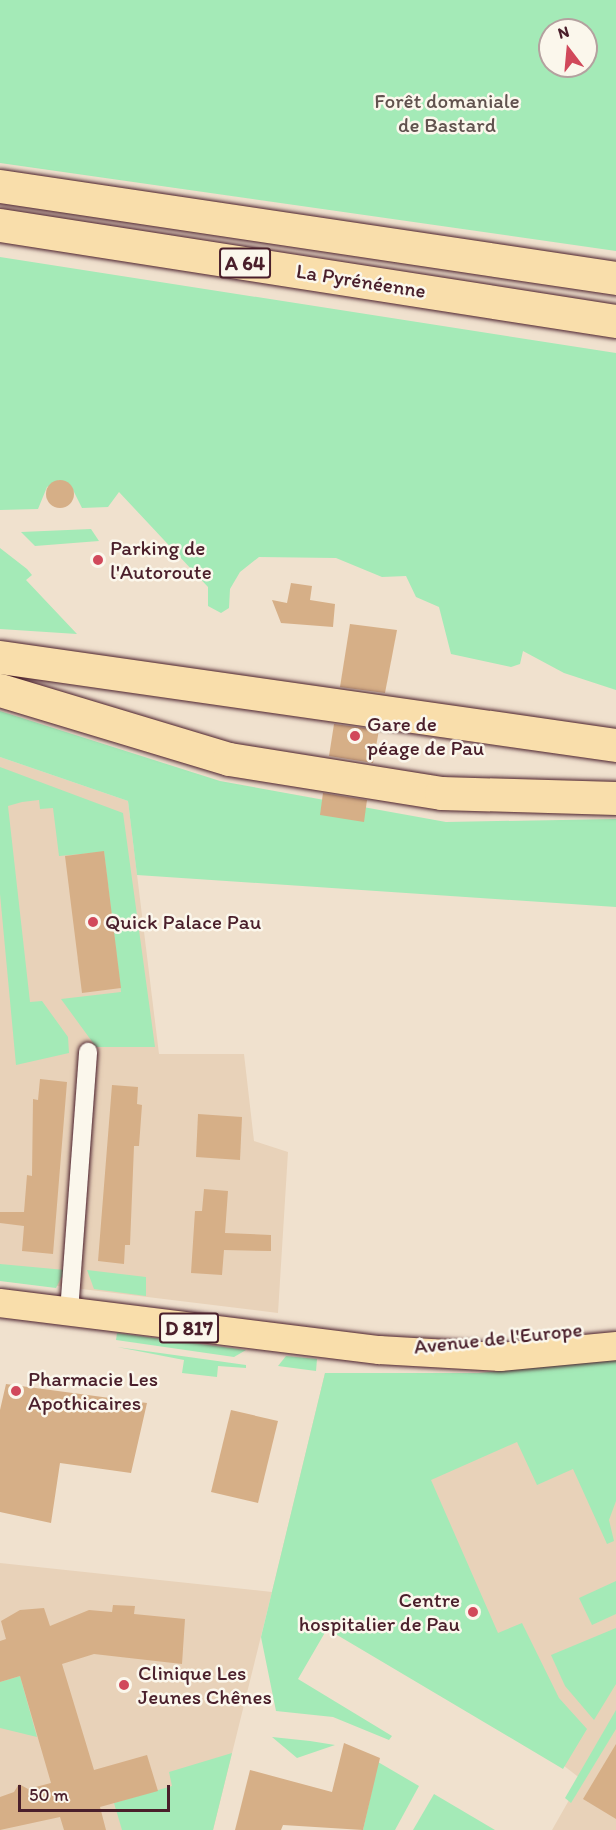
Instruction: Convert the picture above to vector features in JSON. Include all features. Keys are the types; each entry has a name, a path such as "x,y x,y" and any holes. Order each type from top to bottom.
{"highway":[{"name":"La Pyrénéenne","path":"0,186 616,279"},
{"name":"La Pyrénéenne","path":"0,225 616,321"},
{"path":"0,657 616,745"},
{"path":"0,690 229,759 441,793 616,798"}],"main road":[{"name":"Avenue de l'Europe","path":"0,1303 379,1350 500,1357 616,1346"},
{"name":"Avenue de l'Europe","path":"379,1350 616,1326"}],"street":[{"path":"69,1312 88,1052"}],"shaded area":[{"path":"0,757 128,801 159,1054 244,1054 254,1141 288,1152 278,1313 0,1279"},
{"name":"Centre hospitalier de Pau","path":"616,1360 616,1830 552,1830 581,1779 390,1632 272,1592 325,1373 478,1373"},
{"name":"Clinique Les Jeunes Chênes","path":"0,1563 272,1592 213,1830 0,1830"}],"green space":[{"name":"Forêt domaniale de Bastard","path":"0,0 616,0 616,251 0,163"},
{"path":"0,257 616,353 616,690 564,673 523,651 520,664 511,667 451,654 439,607 416,597 406,576 382,577 336,558 259,557 240,572 230,589 229,608 221,613 208,606 208,587 119,492 108,507 82,508 71,486 59,480 47,487 38,509 0,510"},
{"path":"91,529 99,541 35,546 21,532"},
{"path":"0,548 27,569 32,575 26,580 77,634 0,629"},
{"path":"0,711 220,781 446,822 616,819 616,907 137,875 128,801 0,757"},
{"path":"0,767 123,813 155,1047 96,1047 61,999 121,992 104,852 59,856 53,808 40,809 39,800 22,802 8,806 30,1002 42,1001 68,1037 69,1053 16,1065 0,894"},
{"path":"0,1264 65,1270 56,1288 0,1281"},
{"path":"87,1270 146,1277 146,1296 94,1289"},
{"path":"117,1333 246,1350 234,1357 116,1340"},
{"path":"117,1347 246,1365 246,1368 218,1366 217,1377 182,1373 184,1360"},
{"path":"286,1356 317,1359 316,1371 278,1366"},
{"name":"Centre hospitalier de Pau","path":"616,1360 616,1501 609,1520 614,1541 607,1544 573,1469 537,1485 517,1442 431,1480 498,1633 522,1623 559,1698 587,1729 563,1769 327,1629 298,1679 392,1736 389,1740 333,1717 276,1711 261,1637 325,1373 478,1373"},
{"path":"616,1581 616,1614 592,1625 579,1598"},
{"path":"616,1628 616,1684 594,1720 565,1686 551,1655"},
{"path":"20,1676 37,1737 0,1728 0,1682"},
{"path":"616,1710 616,1729 571,1803 565,1798"},
{"path":"272,1737 310,1741 335,1745 297,1758"},
{"path":"232,1753 213,1830 122,1830 114,1803 172,1786 169,1772"},
{"path":"378,1762 419,1786 395,1830 363,1830"},
{"path":"434,1794 495,1830 413,1830"}],"building":[{"path":"60,480 70,484 74,494 70,504 60,508 50,504 46,494 50,484"},
{"path":"291,583 312,586 310,600 335,604 333,627 281,623 272,600 287,603"},
{"path":"350,624 397,630 385,693 340,687"},
{"path":"334,724 379,730 373,763 329,756"},
{"path":"323,793 367,800 364,822 320,815"},
{"path":"104,851 121,988 82,993 65,856"},
{"path":"40,1079 67,1082 53,1254 22,1251 24,1226 0,1223 0,1212 24,1212 27,1175 32,1176 33,1099 38,1100"},
{"path":"112,1085 138,1087 137,1104 142,1105 139,1146 134,1146 130,1245 125,1245 124,1264 98,1261"},
{"path":"198,1114 242,1117 240,1160 196,1157"},
{"path":"204,1189 228,1191 225,1233 271,1235 271,1251 224,1250 222,1275 191,1273 195,1211 202,1211"},
{"path":"6,1384 147,1403 131,1473 60,1463 51,1523 0,1512 0,1410"},
{"path":"231,1410 278,1421 258,1503 211,1492"},
{"path":"113,1605 135,1606 134,1614 185,1619 182,1664 94,1654 62,1664 94,1770 147,1755 158,1791 100,1807 106,1830 64,1830 60,1817 0,1830 0,1797 14,1792 19,1784 28,1789 51,1783 20,1676 0,1682 0,1641 6,1639 1,1621 20,1610 44,1608 50,1626 89,1610 112,1612"},
{"path":"344,1743 380,1758 363,1830 283,1825 281,1830 235,1830 250,1770 332,1792"},
{"path":"616,1744 616,1819 583,1799"}],"place":[{"name":"Parking de l'Autoroute","path":"98,560"},
{"name":"Gare de péage de Pau","path":"355,736"},
{"name":"Quick Palace Pau","path":"93,922"},
{"name":"Pharmacie Les Apothicaires","path":"16,1391"},
{"name":"Centre hospitalier de Pau","path":"473,1612"},
{"name":"Clinique Les Jeunes Chênes","path":"124,1685"}]}
